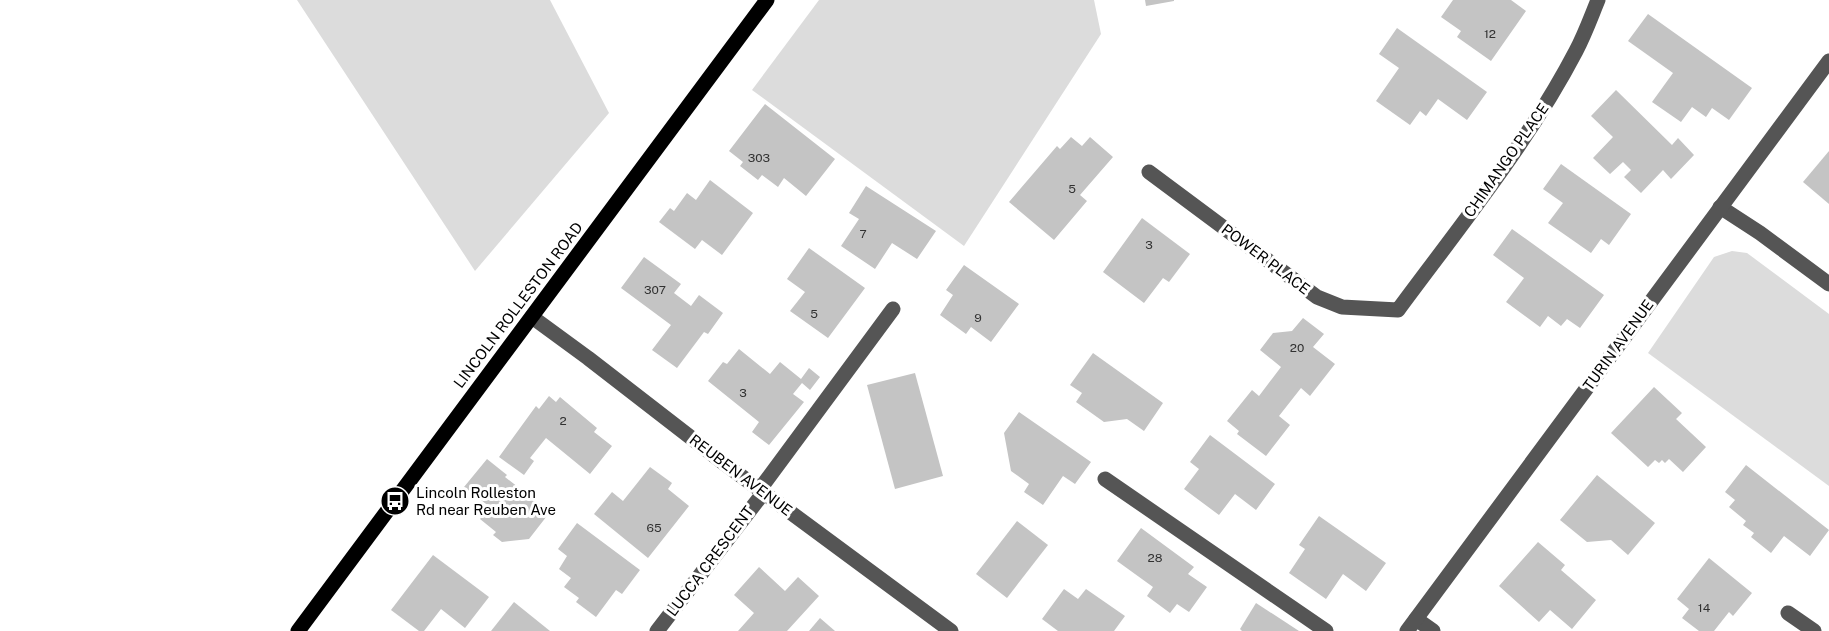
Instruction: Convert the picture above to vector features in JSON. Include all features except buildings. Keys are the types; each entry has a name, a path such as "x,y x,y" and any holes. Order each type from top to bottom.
{"main road":[{"name":"LINCOLN ROLLESTON ROAD","path":"298,631 767,0"}],"street":[{"name":"CHIMANGO PLACE","path":"1398,310 1546,104 1578,49 1598,0"},
{"name":"TURIN AVENUE","path":"1412,625 1829,61"},
{"name":"POWER PLACE","path":"1149,172 1317,297 1342,307 1398,310"},
{"path":"1720,207 1760,233 1829,284"},
{"name":"LUCCA CRESCENT","path":"657,631 762,491 893,309"},
{"name":"REUBEN AVENUE","path":"532,317 951,631"},
{"path":"1105,479 1326,631"},
{"path":"1788,613 1814,631"},
{"path":"1412,625 1433,631"}],"shaded area":[{"path":"297,0 550,0 609,113 475,271"},
{"path":"819,0 1094,0 1101,34 964,246 752,90"},
{"path":"1732,251 1747,253 1829,314 1829,486 1648,353 1714,257"}],"place":[{"name":"Lincoln Rolleston Rd near Reuben Ave","path":"395,501"}]}
